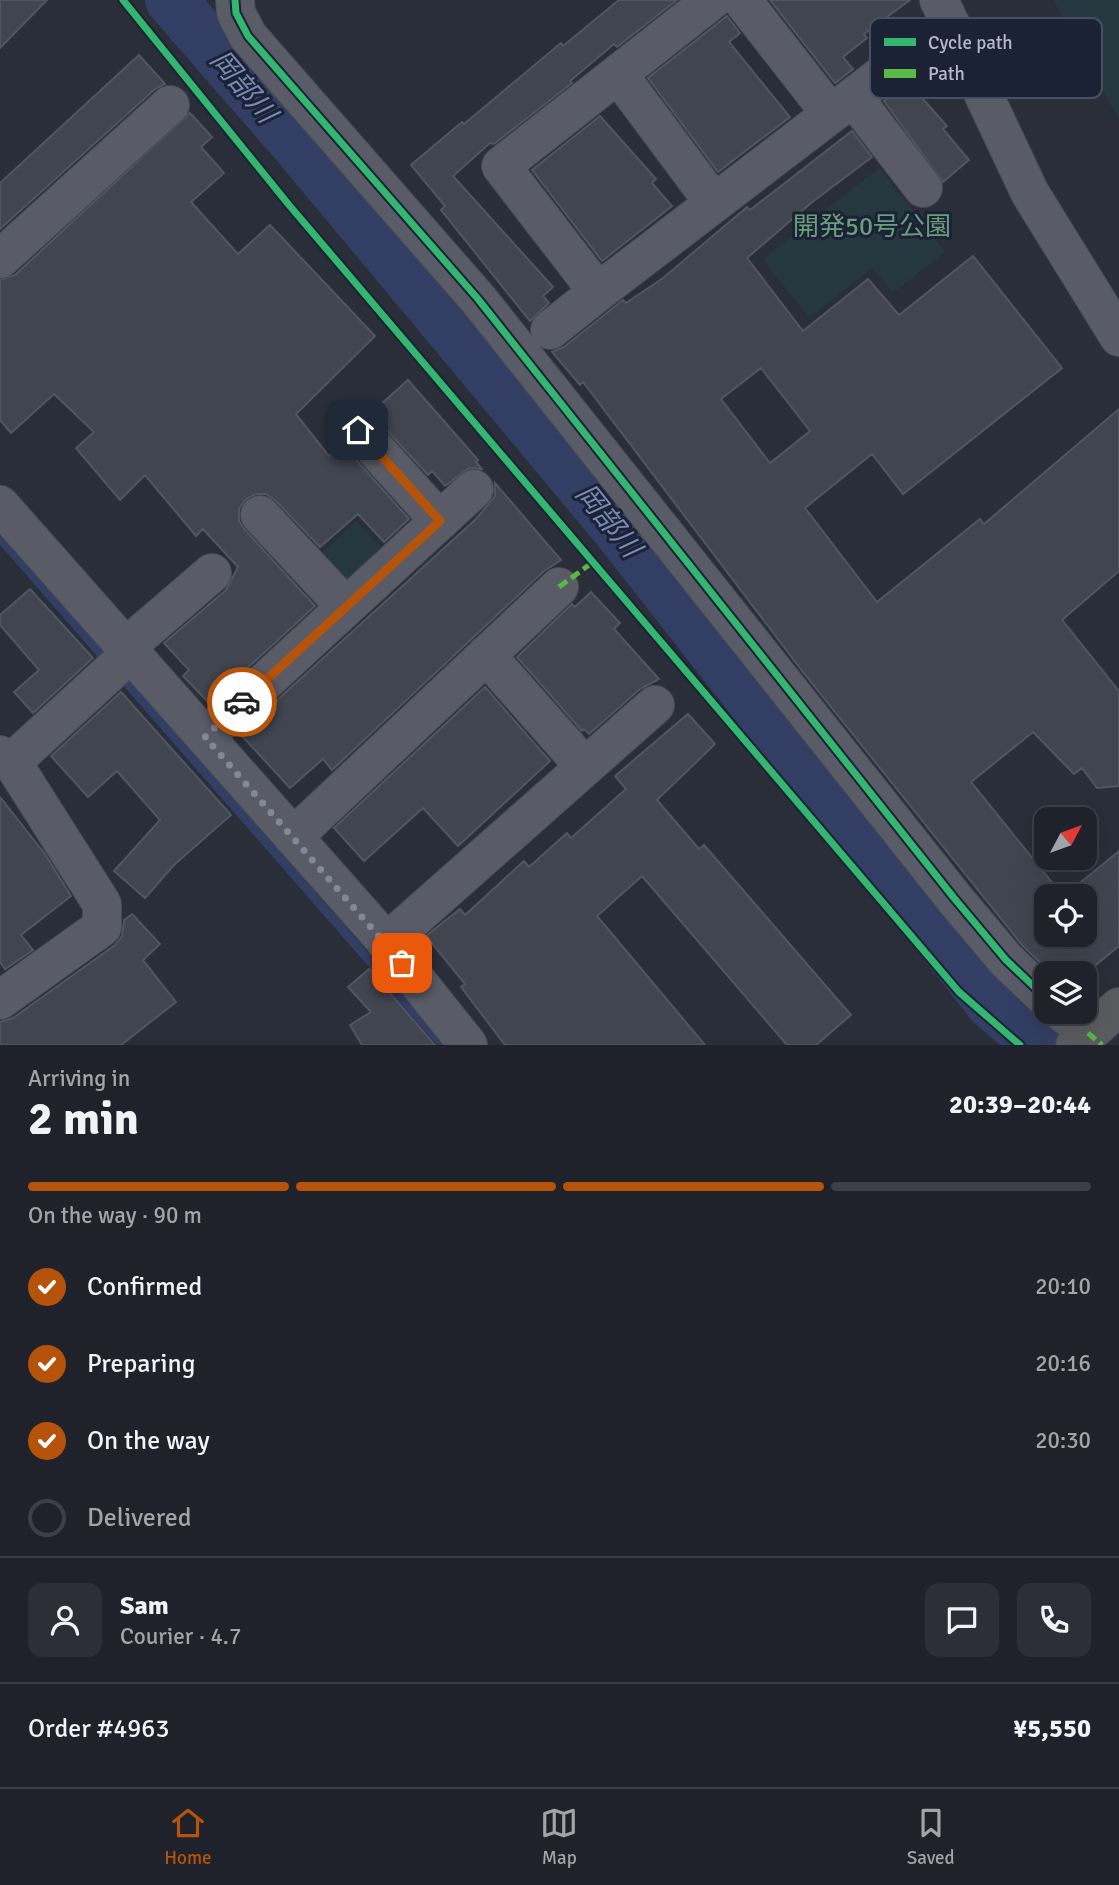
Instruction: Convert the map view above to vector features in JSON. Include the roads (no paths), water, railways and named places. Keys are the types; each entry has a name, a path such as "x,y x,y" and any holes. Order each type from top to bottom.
{"highway":[{"path":"1075,1030 1119,1007"}],"street":[{"path":"235,0 236,13 248,36 478,299 954,898 1006,960 1034,987"},
{"path":"598,292 501,166 712,0"},
{"path":"742,0 923,188"},
{"path":"618,74 714,203"},
{"path":"550,330 842,105 870,79"},
{"path":"985,98 1030,192 1119,337"},
{"path":"0,259 170,105"},
{"path":"358,430 440,521"},
{"path":"205,737 474,489"},
{"path":"0,505 121,660 205,737 386,943 468,1045"},
{"path":"260,515 346,607"},
{"path":"0,1000 102,927 102,904 6,759 121,660 212,573"},
{"path":"293,837 559,587"},
{"path":"486,655 585,767"},
{"path":"386,943 654,705"}],"waterway":[{"name":"岡部川","path":"171,0 295,142 613,523 992,1004 1040,1045"},
{"path":"0,538 108,662"},
{"path":"120,675 443,1045"}],"park label":[{"name":"開発50号公園","path":"872,226"}]}
